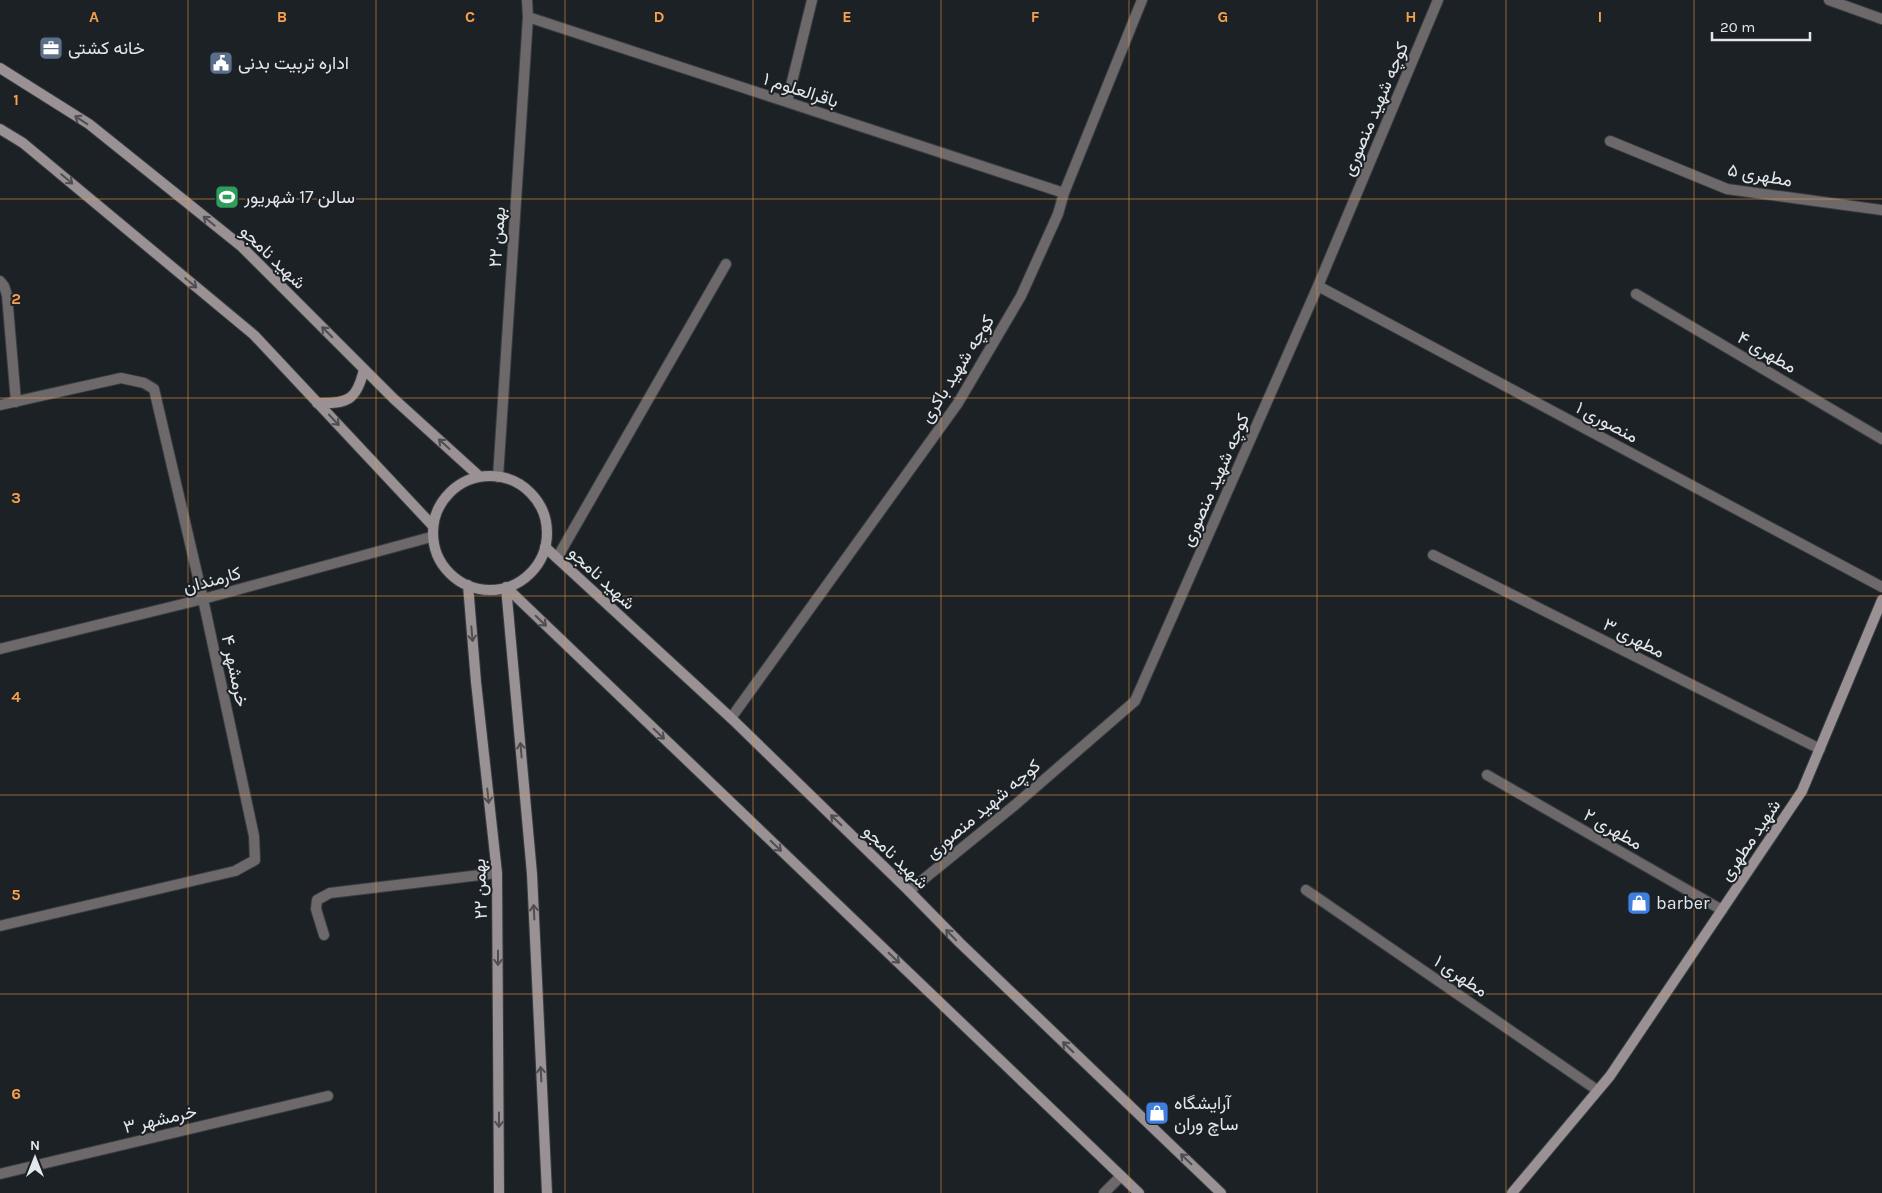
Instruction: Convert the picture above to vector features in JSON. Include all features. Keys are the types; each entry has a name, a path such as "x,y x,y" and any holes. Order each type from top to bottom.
{"main road":[{"name":"شهید نامجو","path":"0,68 89,124 240,246 394,399 480,477"},
{"path":"0,129 24,143 254,335 433,526"},
{"path":"317,403 336,404 350,399 360,387 364,369"},
{"path":"480,477 498,477 515,482 531,493 542,509 547,528 545,547 537,565 524,579 506,588 487,590 468,585 452,575 440,561 434,550 431,537 438,509 449,494 463,483 480,477"},
{"name":"شهید نامجو","path":"545,547 731,718 960,943 1221,1193"},
{"name":"۲۲ بهمن","path":"468,585 476,682 497,873 499,1193"},
{"path":"506,588 1138,1193"},
{"path":"506,588 532,874 547,1193"},
{"name":"شهید مطهری","path":"1512,1193 1610,1076 1802,791 1882,600"}],"street":[{"name":"۲۲ بهمن","path":"498,477 528,17 527,0"},
{"path":"787,102 812,0"},
{"name":"کوچه شهید باکری","path":"731,718 958,403 1021,296 1058,214 1064,193 1142,0"},
{"name":"کوچه شهید منصوری","path":"909,891 1015,805 1135,701 1318,286 1438,0"},
{"path":"1829,0 1882,19"},
{"name":"باقرالعلوم ۱","path":"528,17 1064,193"},
{"name":"مطهری ۵","path":"1610,141 1726,188 1882,210"},
{"path":"557,558 726,264"},
{"path":"0,281 4,286 6,295 16,402"},
{"name":"منصوری ۱","path":"1318,286 1882,587"},
{"name":"مطهری ۴","path":"1636,294 1882,439"},
{"name":"خرمشهر ۴","path":"0,405 121,378 144,382 154,389 203,599 254,836 255,860 235,871 0,926"},
{"name":"کارمندان","path":"0,649 203,599 431,537"},
{"name":"مطهری ۳","path":"1433,555 1820,749"},
{"name":"مطهری ۲","path":"1488,776 1722,910"},
{"path":"324,935 316,909 317,900 330,893 497,873"},
{"name":"مطهری ۱","path":"1306,890 1597,1090"},
{"name":"خرمشهر ۳","path":"0,1174 328,1096"},
{"path":"1104,1193 1121,1176"}],"place":[{"name":"خانه کشتی","path":"51,48"},
{"name":"اداره تربیت بدنی","path":"221,63"},
{"name":"سالن 17 شهریور","path":"227,197"},
{"name":"barber","path":"1639,903"},
{"name":"آرایشگاه ساچ وران","path":"1157,1113"}]}
